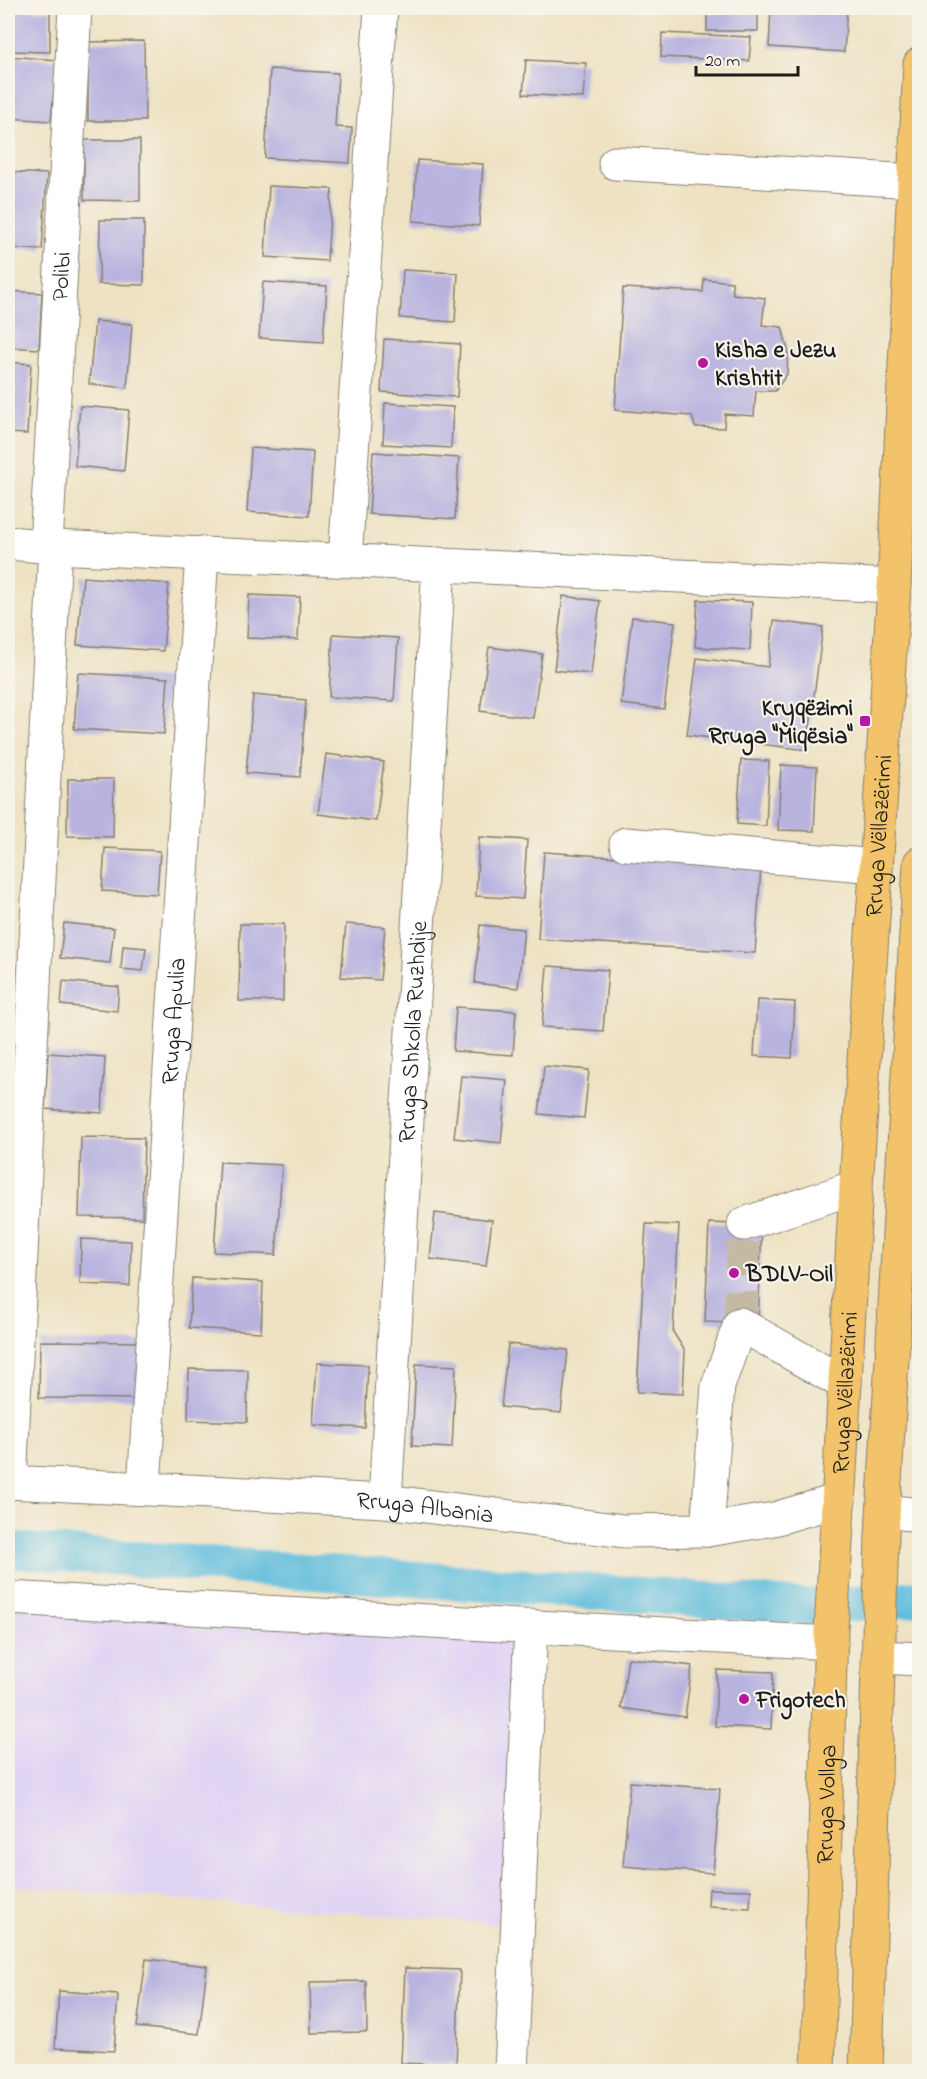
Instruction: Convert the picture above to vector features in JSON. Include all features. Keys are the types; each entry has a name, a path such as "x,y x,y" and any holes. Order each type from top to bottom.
{"main road":[{"name":"Rruga Vëllazërimi","path":"838,1514 894,586 920,64"},
{"name":"Rruga Vëllazërimi","path":"883,1523 911,1187 920,863"},
{"name":"Rruga Vollga","path":"818,2072 831,1637 838,1514"},
{"name":"Rruga Vollga","path":"866,2072 883,1523"}],"street":[{"name":"Polibi","path":"9,1483 75,8"},
{"path":"345,560 381,8"},
{"path":"615,163 914,181"},
{"path":"8,543 894,586"},
{"name":"Rruga Apulia","path":"144,1488 202,553"},
{"name":"Rruga Shkolla Ruzhdije","path":"385,1501 438,564"},
{"path":"626,844 876,866"},
{"path":"744,1224 856,1187"},
{"path":"707,1530 718,1386 740,1323 845,1384"},
{"name":"Rruga Albania","path":"9,1483 385,1501 624,1531 707,1530 774,1519 838,1514"},
{"path":"883,1523 920,1515"},
{"path":"8,1598 531,1626 831,1637"},
{"path":"511,2072 531,1626"},
{"path":"880,1651 920,1659"}],"shaded area":[{"path":"8,1598 518,1636 503,1925 8,1886"}],"building":[{"path":"771,8 847,8 844,52 769,47"},
{"path":"8,10 50,10 50,52 8,51"},
{"path":"707,13 758,13 758,31 707,31"},
{"path":"662,33 751,37 749,61 661,57"},
{"path":"144,41 145,121 88,121 88,42"},
{"path":"8,56 57,60 51,121 8,118"},
{"path":"526,60 586,63 583,98 523,94"},
{"path":"270,69 338,73 335,127 352,128 350,163 265,158"},
{"path":"84,140 140,140 140,201 84,200"},
{"path":"417,160 483,164 479,226 413,221"},
{"path":"8,172 47,174 42,250 8,248"},
{"path":"269,186 332,189 327,261 265,257"},
{"path":"100,220 144,220 144,285 99,284"},
{"path":"403,270 458,273 455,322 400,318"},
{"name":"Kisha e Jezu Krishtit","path":"704,279 732,282 733,294 765,298 762,325 782,327 788,351 787,374 775,391 756,391 754,416 725,414 724,428 695,427 692,416 615,410 623,288 703,292"},
{"path":"263,282 327,286 323,342 259,338"},
{"path":"8,291 42,293 39,349 8,347"},
{"path":"95,321 132,324 127,388 89,384"},
{"path":"384,339 460,344 457,397 381,392"},
{"path":"8,362 31,364 27,434 8,433"},
{"path":"385,403 453,407 451,448 383,444"},
{"path":"80,406 129,410 124,471 75,466"},
{"path":"251,448 313,452 309,516 247,512"},
{"path":"373,452 459,458 455,519 369,514"},
{"path":"83,577 169,584 163,651 77,645"},
{"path":"249,595 300,597 298,640 247,638"},
{"path":"563,596 600,601 591,674 554,670"},
{"path":"698,600 752,602 750,650 695,647"},
{"path":"632,617 675,622 664,709 621,704"},
{"path":"774,621 823,627 807,750 687,735 697,658 768,667"},
{"path":"333,634 398,638 394,701 329,697"},
{"path":"489,647 542,654 533,718 480,711"},
{"path":"78,673 168,678 164,734 74,729"},
{"path":"253,695 306,700 300,777 246,773"},
{"path":"326,754 384,762 376,821 318,814"},
{"path":"741,760 769,761 766,826 737,824"},
{"path":"781,765 817,767 814,831 778,830"},
{"path":"68,779 114,779 113,837 67,836"},
{"path":"479,837 527,840 523,899 476,896"},
{"path":"105,848 160,851 157,894 102,891"},
{"path":"544,852 761,867 755,953 538,939"},
{"path":"64,923 114,928 110,963 60,958"},
{"path":"240,924 284,924 283,1001 239,1001"},
{"path":"346,924 385,927 380,980 341,977"},
{"path":"480,925 524,929 518,988 475,983"},
{"path":"123,946 146,948 143,971 121,969"},
{"path":"547,966 608,970 603,1031 542,1027"},
{"path":"63,981 119,987 117,1011 61,1005"},
{"path":"757,1000 795,1002 792,1058 754,1056"},
{"path":"456,1007 516,1011 513,1055 453,1051"},
{"path":"48,1053 105,1057 102,1113 45,1109"},
{"path":"544,1066 589,1070 584,1118 539,1114"},
{"path":"461,1076 507,1080 501,1143 454,1138"},
{"path":"81,1137 144,1138 142,1218 79,1217"},
{"path":"220,1162 282,1165 276,1255 214,1252"},
{"path":"435,1213 492,1220 486,1266 430,1259"},
{"name":"BDLV-Oil","path":"709,1223 762,1225 758,1324 705,1322"},
{"path":"646,1224 679,1225 673,1332 685,1351 683,1394 637,1392"},
{"path":"81,1239 131,1241 130,1286 80,1284"},
{"path":"192,1278 263,1282 261,1332 189,1328"},
{"path":"40,1341 143,1342 143,1399 39,1398"},
{"path":"508,1344 568,1350 561,1413 501,1407"},
{"path":"317,1363 368,1365 365,1428 313,1425"},
{"path":"416,1364 456,1366 452,1448 412,1446"},
{"path":"189,1369 248,1370 247,1422 188,1420"},
{"path":"628,1658 692,1666 685,1717 621,1708"},
{"name":"Frigotech","path":"717,1670 773,1672 771,1729 715,1726"},
{"path":"630,1782 720,1789 713,1873 623,1866"},
{"path":"709,1889 751,1890 750,1908 708,1906"},
{"path":"146,1959 207,1966 199,2034 137,2027"},
{"path":"405,1968 460,1970 456,2065 401,2063"},
{"path":"366,1981 367,2032 311,2033 310,1982"},
{"path":"59,1991 118,1995 114,2051 55,2048"}],"waterway":[{"path":"8,1550 807,1607 920,1598"}],"tunnel":[{"path":"740,1324 744,1224"}],"place":[{"name":"Kisha e Jezu Krishtit","path":"703,363"},
{"name":"Kryqëzimi Rruga \"Miqësia\"","path":"865,721"},
{"name":"BDLV-Oil","path":"734,1273"},
{"name":"Frigotech","path":"744,1699"}]}
